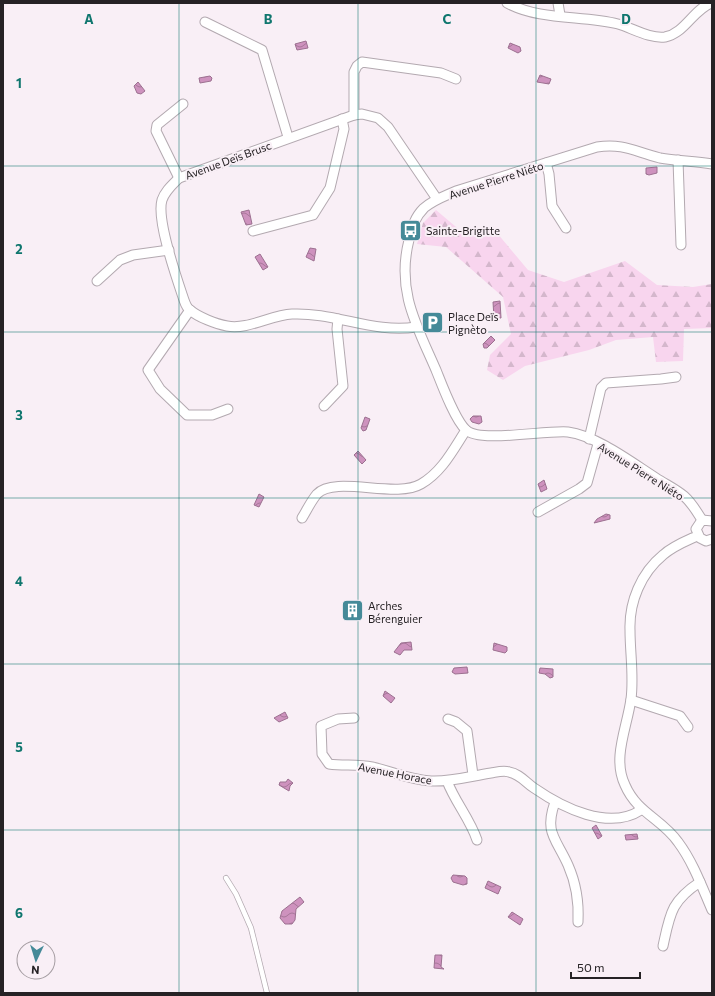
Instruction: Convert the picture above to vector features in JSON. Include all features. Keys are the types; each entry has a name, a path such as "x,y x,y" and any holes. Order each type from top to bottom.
{"street":[{"path":"508,3 533,13 600,19 627,26 650,35 664,37 675,34 710,3"},
{"path":"558,3 560,15"},
{"path":"205,22 262,50 288,137"},
{"path":"354,116 354,72 357,66 362,62 441,72 456,79"},
{"path":"179,178 156,132 157,125 183,104"},
{"name":"Avenue Deïs Brusc","path":"190,310 184,300 169,250 162,216 162,201 169,188 179,178 288,137 362,114 378,118 388,128 437,200"},
{"path":"253,231 312,215 330,188 344,129 342,119"},
{"name":"Avenue Pierre Niéto","path":"702,520 693,505 684,496 590,439 569,432 544,431 488,436 476,435 466,430 446,392 416,327 404,280 406,253 414,221 424,208 437,200 456,192 597,147 612,145 631,148 660,158 712,164"},
{"path":"678,160 681,245"},
{"path":"546,163 549,174 552,206 566,228"},
{"path":"97,281 120,260 134,255 169,250"},
{"path":"228,409 212,415 187,415 160,389 148,370 190,310 226,326 239,326 272,317 292,314 311,314 389,328 416,327"},
{"path":"324,406 343,386 337,329 338,319"},
{"path":"590,439 601,388 606,383 676,377"},
{"path":"302,518 317,493 334,486 400,488 420,485 440,469 466,430"},
{"path":"538,512 579,489 587,482 598,444"},
{"path":"697,536 697,525 702,520 712,521"},
{"path":"697,536 702,540 712,539"},
{"path":"697,536 662,555 651,568 635,594 630,613 631,700 623,736 619,770 630,796 641,810 662,824 678,841 700,882 712,910"},
{"path":"631,700 680,716 688,727"},
{"name":"Avenue Horace","path":"354,718 338,719 321,726 322,754 329,764 371,766 408,777 430,781 447,781 473,775 508,771 520,775 533,787 555,802 593,815 612,819 631,816 641,810"},
{"path":"448,719 456,722 467,731 473,775"},
{"path":"447,781 452,793 472,827 477,840"},
{"path":"555,802 551,814 550,830 568,865 579,908 578,922"},
{"path":"663,946 670,914 678,899 700,882"}],"lane":[{"path":"226,878 251,928 267,993"}],"green space":[{"path":"436,210 462,232 497,233 528,270 564,282 625,261 657,285 693,287 712,284 712,328 684,329 683,361 656,362 653,337 616,340 589,350 525,366 503,380 487,370 490,355 511,334 503,297 446,247 417,244 423,223"}],"water":[{"path":"306,41 308,48 297,50 295,44"},
{"path":"510,43 520,47 521,51 518,53 508,48"},
{"path":"540,75 551,79 549,84 537,82"},
{"path":"210,76 212,78 211,81 200,83 199,78"},
{"path":"138,82 145,91 141,94 137,93 134,86"},
{"path":"657,167 657,173 649,175 646,174 646,168"},
{"path":"249,210 252,224 246,225 241,212"},
{"path":"310,248 316,249 314,261 306,257"},
{"path":"260,254 268,267 263,270 255,257"},
{"path":"500,301 501,318 494,318 493,302"},
{"path":"491,336 495,340 487,348 484,348 483,344"},
{"path":"473,416 481,416 482,422 479,424 472,422 470,419"},
{"path":"365,417 370,419 366,430 363,431 361,428"},
{"path":"358,451 366,460 362,464 354,455"},
{"path":"544,480 547,489 541,492 538,484"},
{"path":"259,494 264,497 259,507 254,505"},
{"path":"606,514 610,515 610,519 594,523 597,519"},
{"path":"411,642 412,650 404,650 400,655 394,652 401,643"},
{"path":"494,643 507,647 507,651 505,653 493,650"},
{"path":"467,667 468,673 455,674 452,672 454,668"},
{"path":"540,668 553,669 553,677 550,678 545,674 539,673"},
{"path":"385,691 395,698 391,703 383,696"},
{"path":"285,712 288,718 279,722 274,718"},
{"path":"288,779 293,783 290,786 289,791 279,785 280,782 286,782"},
{"path":"596,825 602,836 598,839 592,828"},
{"path":"637,834 638,839 626,840 625,835"},
{"path":"453,875 465,876 467,878 467,884 463,885 453,882 451,878"},
{"path":"488,881 501,887 498,894 485,888"},
{"path":"300,897 304,902 296,909 295,920 292,924 285,924 280,918 282,911"},
{"path":"512,912 523,919 520,925 508,917"},
{"path":"435,955 442,955 441,967 444,969 434,968"}],"place":[{"name":"Sainte-Brigitte","path":"411,230"},
{"name":"Place Deïs Pignèto","path":"432,322"},
{"name":"Arches Bérenguier","path":"352,611"}]}
